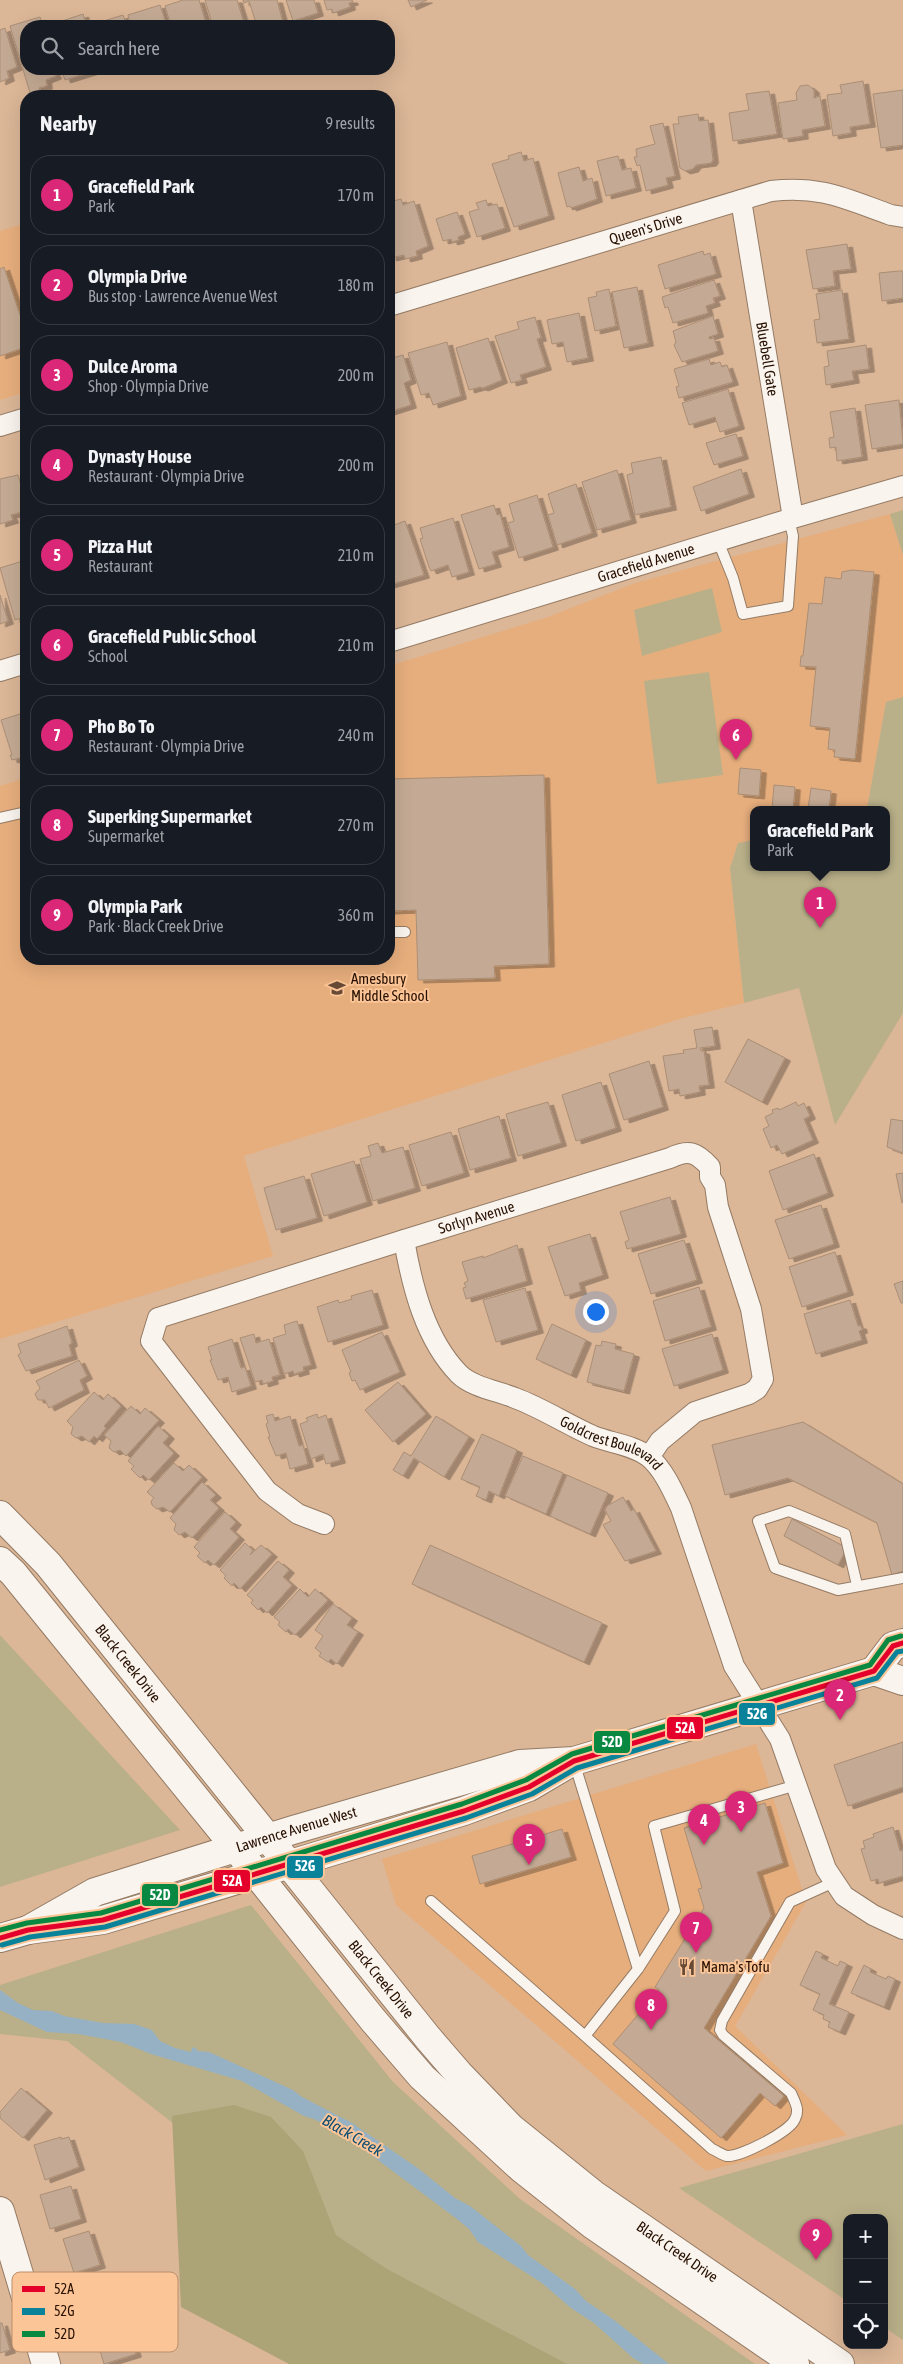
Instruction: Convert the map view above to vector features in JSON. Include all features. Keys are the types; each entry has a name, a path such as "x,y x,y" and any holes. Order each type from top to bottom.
{"main road":[{"name":"Black Creek Drive","path":"0,1515 48,1564 428,2038 511,2128 593,2194 840,2364"},
{"name":"Black Creek Drive","path":"0,1561 13,1573 257,1873 373,2020 422,2077 521,2168 593,2225 795,2364"},
{"path":"903,1643 893,1646 874,1671 903,1681"},
{"name":"Lawrence Avenue West","path":"28,1930 95,1892 268,1838 520,1764 574,1761 874,1671"},
{"name":"Lawrence Avenue West","path":"0,1938 28,1930 102,1920 464,1811 529,1787 574,1761"},
{"path":"0,2211 18,2272"},
{"path":"42,2352 46,2364"}],"street":[{"name":"Queen's Drive","path":"395,304 770,191 796,188 820,191 891,216 903,217"},
{"name":"Bluebell Gate","path":"741,200 791,518"},
{"path":"0,426 20,420"},
{"name":"Gracefield Avenue","path":"395,640 791,518 903,486"},
{"path":"0,671 20,665"},
{"name":"Sorlyn Avenue","path":"324,1524 298,1514 268,1492 151,1341 158,1318 681,1153 700,1156 710,1166 710,1177 715,1185 718,1207 750,1309 763,1379 757,1389 749,1394 695,1412 660,1441 649,1457"},
{"name":"Goldcrest Boulevard","path":"404,1240 409,1271 427,1322 445,1357 461,1376 482,1387 516,1398 554,1415 595,1437 617,1443 649,1457 670,1484 681,1508 734,1666 780,1739 826,1869 844,1896 860,1907 903,1929"}],"lane":[{"path":"718,541 733,578 743,614 788,606 793,536 791,518"},
{"path":"0,818 20,813"},
{"path":"395,932 405,932"},
{"path":"858,1585 845,1534 789,1511 758,1521 775,1568 838,1590 903,1578"},
{"path":"574,1761 638,1969"},
{"path":"584,2036 638,1969 675,1911 654,1826 797,1785"},
{"path":"431,1901 712,2149 726,2156 740,2154 786,2130 795,2120 798,2107 791,2093 720,2030 722,2021 790,1902 834,1882"}],"shaded area":[{"path":"20,225 20,394 0,400 0,231"},
{"path":"903,510 903,555 890,514"},
{"name":"Amesbury Middle School","path":"890,514 903,555 903,697 886,703 868,806 750,806 750,841 738,843 730,868 744,1003 683,1018 244,1156 273,1256 0,1339 0,786 20,780 20,965 395,965 395,664 548,617 635,583"},
{"path":"712,588 722,632 642,656 634,610"},
{"path":"709,672 723,775 657,784 644,681"},
{"path":"903,697 903,1013 835,1125 799,988 744,1003 730,868 738,843 750,841 750,871 890,871 890,806 868,806 886,702"},
{"path":"0,1635 180,1830 0,1887"},
{"path":"756,1744 806,1902 735,2026 847,2135 706,2171 396,1905 382,1859"},
{"path":"251,1905 393,2082 520,2199 755,2364 459,2364 405,2303 67,2041 0,2034 0,1985"},
{"path":"234,2105 271,2117 303,2151 336,2235 387,2269 567,2364 289,2364 181,2307 172,2116"},
{"path":"903,2124 903,2340 888,2330 888,2214 843,2214 843,2298 679,2188"}],"water":[{"name":"Black Creek","path":"0,1990 18,2003 33,2010 52,2011 64,2016 103,2023 134,2024 152,2030 160,2041 175,2048 191,2052 194,2047 198,2051 209,2052 293,2090 302,2097 352,2123 419,2169 455,2198 470,2206 521,2246 528,2255 575,2289 586,2301 614,2320 669,2364 643,2364 633,2358 594,2323 571,2308 542,2283 478,2242 469,2229 457,2219 343,2134 304,2116 242,2081 151,2054 121,2042 78,2034 47,2032 0,2010"}],"building":[{"path":"183,0 199,0 205,20 169,20 165,6"},
{"path":"205,0 237,0 243,20 211,20"},
{"path":"243,0 277,0 282,20 255,20 249,1 244,3"},
{"path":"286,0 314,0 318,13 293,20"},
{"path":"324,0 352,0 353,2 349,3 350,7 333,13 332,9 327,10"},
{"path":"408,0 427,0 411,7"},
{"path":"160,5 165,20 129,20 128,15"},
{"path":"83,14 85,20 65,20"},
{"path":"123,15 125,20 107,20"},
{"path":"40,17 41,20 30,20"},
{"path":"20,23 20,59 10,26"},
{"path":"5,28 17,67 7,71 9,78 0,82 0,30"},
{"path":"25,75 56,75 46,80 47,86 39,88 40,90 29,90"},
{"path":"63,75 81,75 65,80"},
{"path":"863,81 870,124 850,127 851,133 833,136 827,95 842,93 840,85"},
{"path":"808,85 814,90 814,98 820,96 825,126 802,130 803,136 783,139 778,103 797,100 796,93 800,86"},
{"path":"903,90 903,145 881,148 873,94"},
{"path":"769,91 777,134 733,141 729,113 749,110 746,94"},
{"path":"698,114 699,121 708,120 713,160 711,163 696,165 693,169 685,171 680,168 673,124 679,124 678,117"},
{"path":"663,123 675,176 666,178 668,185 646,191 640,165 637,166 634,157 637,157 636,149 655,144 650,126"},
{"path":"521,152 524,161 533,158 549,216 514,227 492,164 509,159 508,156"},
{"path":"618,156 622,170 631,168 636,188 606,196 597,161"},
{"path":"579,167 583,181 592,178 597,199 571,208 570,206 567,207 558,173"},
{"path":"401,199 403,205 414,201 428,246 416,251 417,256 405,259 404,255 395,257 395,200"},
{"path":"486,200 488,206 497,204 505,228 477,237 469,212 479,209 476,203"},
{"path":"457,212 465,234 458,237 459,240 452,242 451,239 443,241 436,219"},
{"path":"847,244 851,269 833,271 835,286 813,289 806,250"},
{"path":"703,251 704,255 710,253 716,274 665,289 658,265"},
{"path":"4,267 20,315 20,349 0,356 0,269"},
{"path":"903,271 903,298 882,301 879,273"},
{"path":"714,280 720,296 713,298 715,303 706,306 708,313 673,323 668,307 665,308 662,297"},
{"path":"637,287 648,343 624,348 612,292"},
{"path":"609,289 616,326 595,331 588,298 597,296 596,292"},
{"path":"842,290 849,339 817,343 814,320 820,319 816,294"},
{"path":"579,313 588,358 567,362 563,342 552,344 547,320"},
{"path":"713,316 718,334 709,337 709,339 714,338 718,351 682,362 674,345 676,342 673,331"},
{"path":"535,317 541,338 537,339 546,367 520,375 522,380 511,383 495,336 519,329 517,322"},
{"path":"488,338 502,380 483,388 469,390 456,348"},
{"path":"447,342 461,396 433,405 429,393 421,395 408,353"},
{"path":"866,345 869,369 852,371 854,380 826,385 824,367 829,366 827,351"},
{"path":"403,355 411,380 404,383 411,405 395,410 395,357"},
{"path":"709,359 711,365 720,362 722,367 727,365 733,382 679,398 676,387 679,386 674,369"},
{"path":"728,389 739,426 720,432 715,417 689,425 682,403"},
{"path":"899,400 903,444 872,449 865,405"},
{"path":"855,408 862,457 837,461 836,447 830,448 829,438 834,437 830,412"},
{"path":"736,434 743,456 714,465 706,443"},
{"path":"661,457 671,507 635,515 627,475 633,473 631,463"},
{"path":"741,469 749,494 701,511 693,487"},
{"path":"617,470 631,520 597,530 582,482"},
{"path":"18,475 20,482 20,513 11,515 13,520 0,524 0,479"},
{"path":"576,484 592,533 557,545 548,515 554,513 548,494"},
{"path":"537,495 553,547 519,558 508,523 514,521 509,504"},
{"path":"494,505 497,515 500,514 509,547 492,552 496,564 479,569 461,515"},
{"path":"453,518 469,572 452,577 448,565 431,571 420,539 423,538 420,528"},
{"path":"405,521 424,575 395,583 395,525"},
{"path":"20,562 20,618 15,620 0,568"},
{"path":"852,570 874,572 855,759 834,757 835,750 828,749 830,728 810,726 816,667 800,666 801,656 803,656 809,603 822,604 825,577 841,579 842,572"},
{"path":"0,595 8,621 0,624"},
{"path":"20,714 20,758 12,760 1,720"},
{"path":"740,768 761,770 759,796 738,794"},
{"path":"544,775 549,964 494,966 495,978 418,980 416,910 395,911 395,779"},
{"path":"774,785 795,787 793,806 772,806"},
{"path":"811,788 831,791 829,806 808,806"},
{"path":"712,1027 715,1046 700,1048 701,1051 704,1051 709,1085 699,1086 700,1092 680,1096 679,1089 669,1091 663,1056 684,1053 683,1050 697,1048 694,1030"},
{"path":"748,1039 785,1058 762,1102 725,1082"},
{"path":"649,1061 663,1107 624,1120 609,1074"},
{"path":"601,1082 616,1128 576,1141 562,1095"},
{"path":"548,1102 561,1143 518,1156 506,1114"},
{"path":"796,1102 798,1106 804,1103 810,1116 804,1119 813,1140 782,1154 777,1145 771,1148 763,1129 769,1126 765,1117 773,1113 772,1110 778,1108 779,1110"},
{"path":"499,1116 511,1158 470,1170 458,1129"},
{"path":"891,1119 903,1121 903,1153 887,1147"},
{"path":"451,1132 464,1173 422,1186 409,1145"},
{"path":"378,1143 382,1153 403,1147 415,1188 373,1201 360,1159 371,1156 368,1146"},
{"path":"814,1154 828,1193 783,1210 769,1171"},
{"path":"354,1161 367,1202 324,1216 311,1174"},
{"path":"903,1173 903,1202 902,1203 896,1174"},
{"path":"304,1176 317,1218 276,1230 264,1188"},
{"path":"670,1197 681,1234 627,1249 625,1242 629,1240 620,1212"},
{"path":"821,1205 834,1244 789,1259 775,1220"},
{"path":"590,1234 603,1275 579,1283 581,1291 565,1296 548,1247"},
{"path":"684,1240 697,1280 651,1294 638,1254"},
{"path":"517,1245 527,1281 466,1299 463,1288 466,1287 464,1283 468,1281 462,1262 483,1256 483,1258"},
{"path":"835,1252 848,1292 802,1307 789,1267"},
{"path":"903,1281 903,1303 901,1303 894,1284"},
{"path":"699,1287 711,1327 665,1341 653,1301"},
{"path":"525,1288 538,1330 496,1342 483,1300"},
{"path":"372,1290 383,1325 328,1342 317,1307 338,1300 339,1303 352,1299 351,1296"},
{"path":"850,1300 858,1326 861,1326 862,1330 859,1331 862,1340 816,1354 804,1314"},
{"path":"297,1321 311,1365 303,1367 304,1371 294,1374 293,1371 284,1374 273,1338 286,1334 284,1325"},
{"path":"552,1324 586,1340 571,1375 536,1359"},
{"path":"67,1326 72,1343 69,1345 72,1356 26,1371 18,1355 21,1353 18,1344"},
{"path":"382,1332 400,1372 360,1390 355,1380 352,1381 349,1373 351,1372 342,1350"},
{"path":"254,1334 256,1343 269,1339 280,1375 272,1377 273,1381 263,1384 262,1380 255,1382 240,1338"},
{"path":"712,1334 723,1370 674,1386 662,1349"},
{"path":"232,1339 241,1368 245,1367 251,1386 232,1392 228,1377 218,1380 210,1360 212,1360 208,1347"},
{"path":"602,1341 616,1344 615,1349 634,1354 624,1391 587,1382 596,1345 601,1346"},
{"path":"79,1360 87,1376 80,1380 84,1390 49,1408 45,1400 38,1400 35,1394 40,1388 36,1381"},
{"path":"398,1382 426,1414 393,1442 365,1410"},
{"path":"94,1392 103,1400 108,1394 121,1406 104,1426 106,1428 97,1439 94,1436 89,1442 82,1436 76,1438 71,1434 73,1427 67,1421"},
{"path":"131,1406 140,1414 145,1408 159,1420 126,1456 120,1450 114,1452 109,1448 111,1441 104,1435"},
{"path":"273,1414 275,1421 290,1416 299,1446 303,1445 308,1464 290,1469 286,1453 276,1456 268,1437 270,1437 266,1424 268,1423 266,1416"},
{"path":"317,1414 318,1418 326,1415 340,1460 326,1464 323,1454 311,1459 300,1424 308,1421 306,1418"},
{"path":"436,1416 469,1437 444,1477 414,1458 403,1476 393,1470 404,1452 411,1456"},
{"path":"803,1422 903,1484 903,1571 892,1575 877,1523 788,1478 725,1495 712,1445"},
{"path":"158,1426 169,1436 163,1443 174,1453 149,1480 143,1475 140,1478 131,1469 134,1466 128,1461"},
{"path":"482,1434 517,1450 499,1496 489,1491 486,1500 476,1496 480,1487 461,1479"},
{"path":"523,1456 563,1473 546,1514 505,1496"},
{"path":"174,1463 183,1471 189,1465 202,1477 170,1512 163,1507 157,1509 152,1505 151,1501 154,1498 147,1492"},
{"path":"567,1475 608,1493 590,1534 550,1516"},
{"path":"202,1482 216,1495 210,1500 219,1508 192,1538 185,1532 179,1535 174,1530 176,1524 170,1518"},
{"path":"623,1497 631,1511 634,1509 656,1551 625,1561 603,1525 611,1521 605,1510 607,1506"},
{"path":"225,1512 236,1522 230,1529 239,1537 214,1565 208,1560 205,1563 197,1556 200,1553 194,1547"},
{"path":"792,1519 847,1548 838,1565 784,1536"},
{"path":"245,1543 253,1550 250,1555 261,1545 272,1554 240,1589 234,1583 232,1586 224,1578 226,1576 220,1570"},
{"path":"430,1545 602,1623 584,1662 412,1584"},
{"path":"278,1561 289,1570 283,1577 292,1585 267,1613 261,1607 258,1610 251,1603 253,1600 247,1595"},
{"path":"300,1589 308,1597 315,1589 328,1600 295,1635 288,1629 286,1632 278,1625 280,1622 274,1617"},
{"path":"333,1604 352,1618 347,1625 358,1632 337,1664 331,1659 328,1662 319,1656 321,1653 315,1648 323,1636 315,1630"},
{"path":"903,1742 903,1787 848,1806 834,1765"},
{"path":"765,1803 783,1863 757,1872 771,1916 704,2028 784,2096 775,2106 760,2093 721,2138 613,2044 659,1990 655,1987 704,1908 698,1889 702,1888 684,1828"},
{"path":"893,1827 900,1851 903,1850 903,1876 879,1883 878,1879 871,1881 861,1849 865,1848 863,1841 874,1837 873,1834"},
{"path":"562,1829 571,1857 480,1884 472,1856"},
{"path":"816,1951 823,1954 821,1958 838,1966 840,1961 847,1964 829,2004 849,2012 840,2032 828,2027 830,2022 823,2019 824,2015 813,2010 820,1994 800,1985"},
{"path":"864,1965 871,1969 870,1972 886,1979 888,1976 895,1979 884,2007 851,1993"},
{"path":"21,2088 47,2110 23,2138 0,2118 0,2112"},
{"path":"61,2137 61,2139 69,2137 79,2167 45,2180 34,2145"},
{"path":"71,2186 81,2219 50,2229 40,2195"},
{"path":"89,2231 100,2265 74,2272 63,2239"},
{"path":"0,2323 2,2323 10,2350 0,2353"},
{"path":"100,2352 135,2352 136,2354 104,2364"}],"transit line":[{"name":"52D","path":"0,1930 27,1923 101,1913 462,1804 526,1780 572,1754 870,1665 888,1640 901,1636"},
{"name":"52A","path":"0,1938 28,1930 103,1920 464,1811 529,1787 574,1761 874,1671 893,1646 903,1643"},
{"name":"52G","path":"2,1945 30,1937 105,1927 466,1818 532,1794 577,1768 877,1678 897,1652 903,1651"}],"place":[{"name":"Gracefield Public School","path":"736,760"},
{"name":"Gracefield Park","path":"820,928"},
{"name":"Amesbury Middle School","path":"337,988"},
{"name":"Olympia Drive","path":"840,1720"},
{"name":"Dulce Aroma","path":"741,1832"},
{"name":"Dynasty House","path":"704,1845"},
{"name":"Pizza Hut","path":"529,1865"},
{"name":"Pho Bo To","path":"696,1953"},
{"name":"Mama's Tofu","path":"687,1967"},
{"name":"Superking Supermarket","path":"651,2030"},
{"name":"Olympia Park","path":"816,2260"}]}
